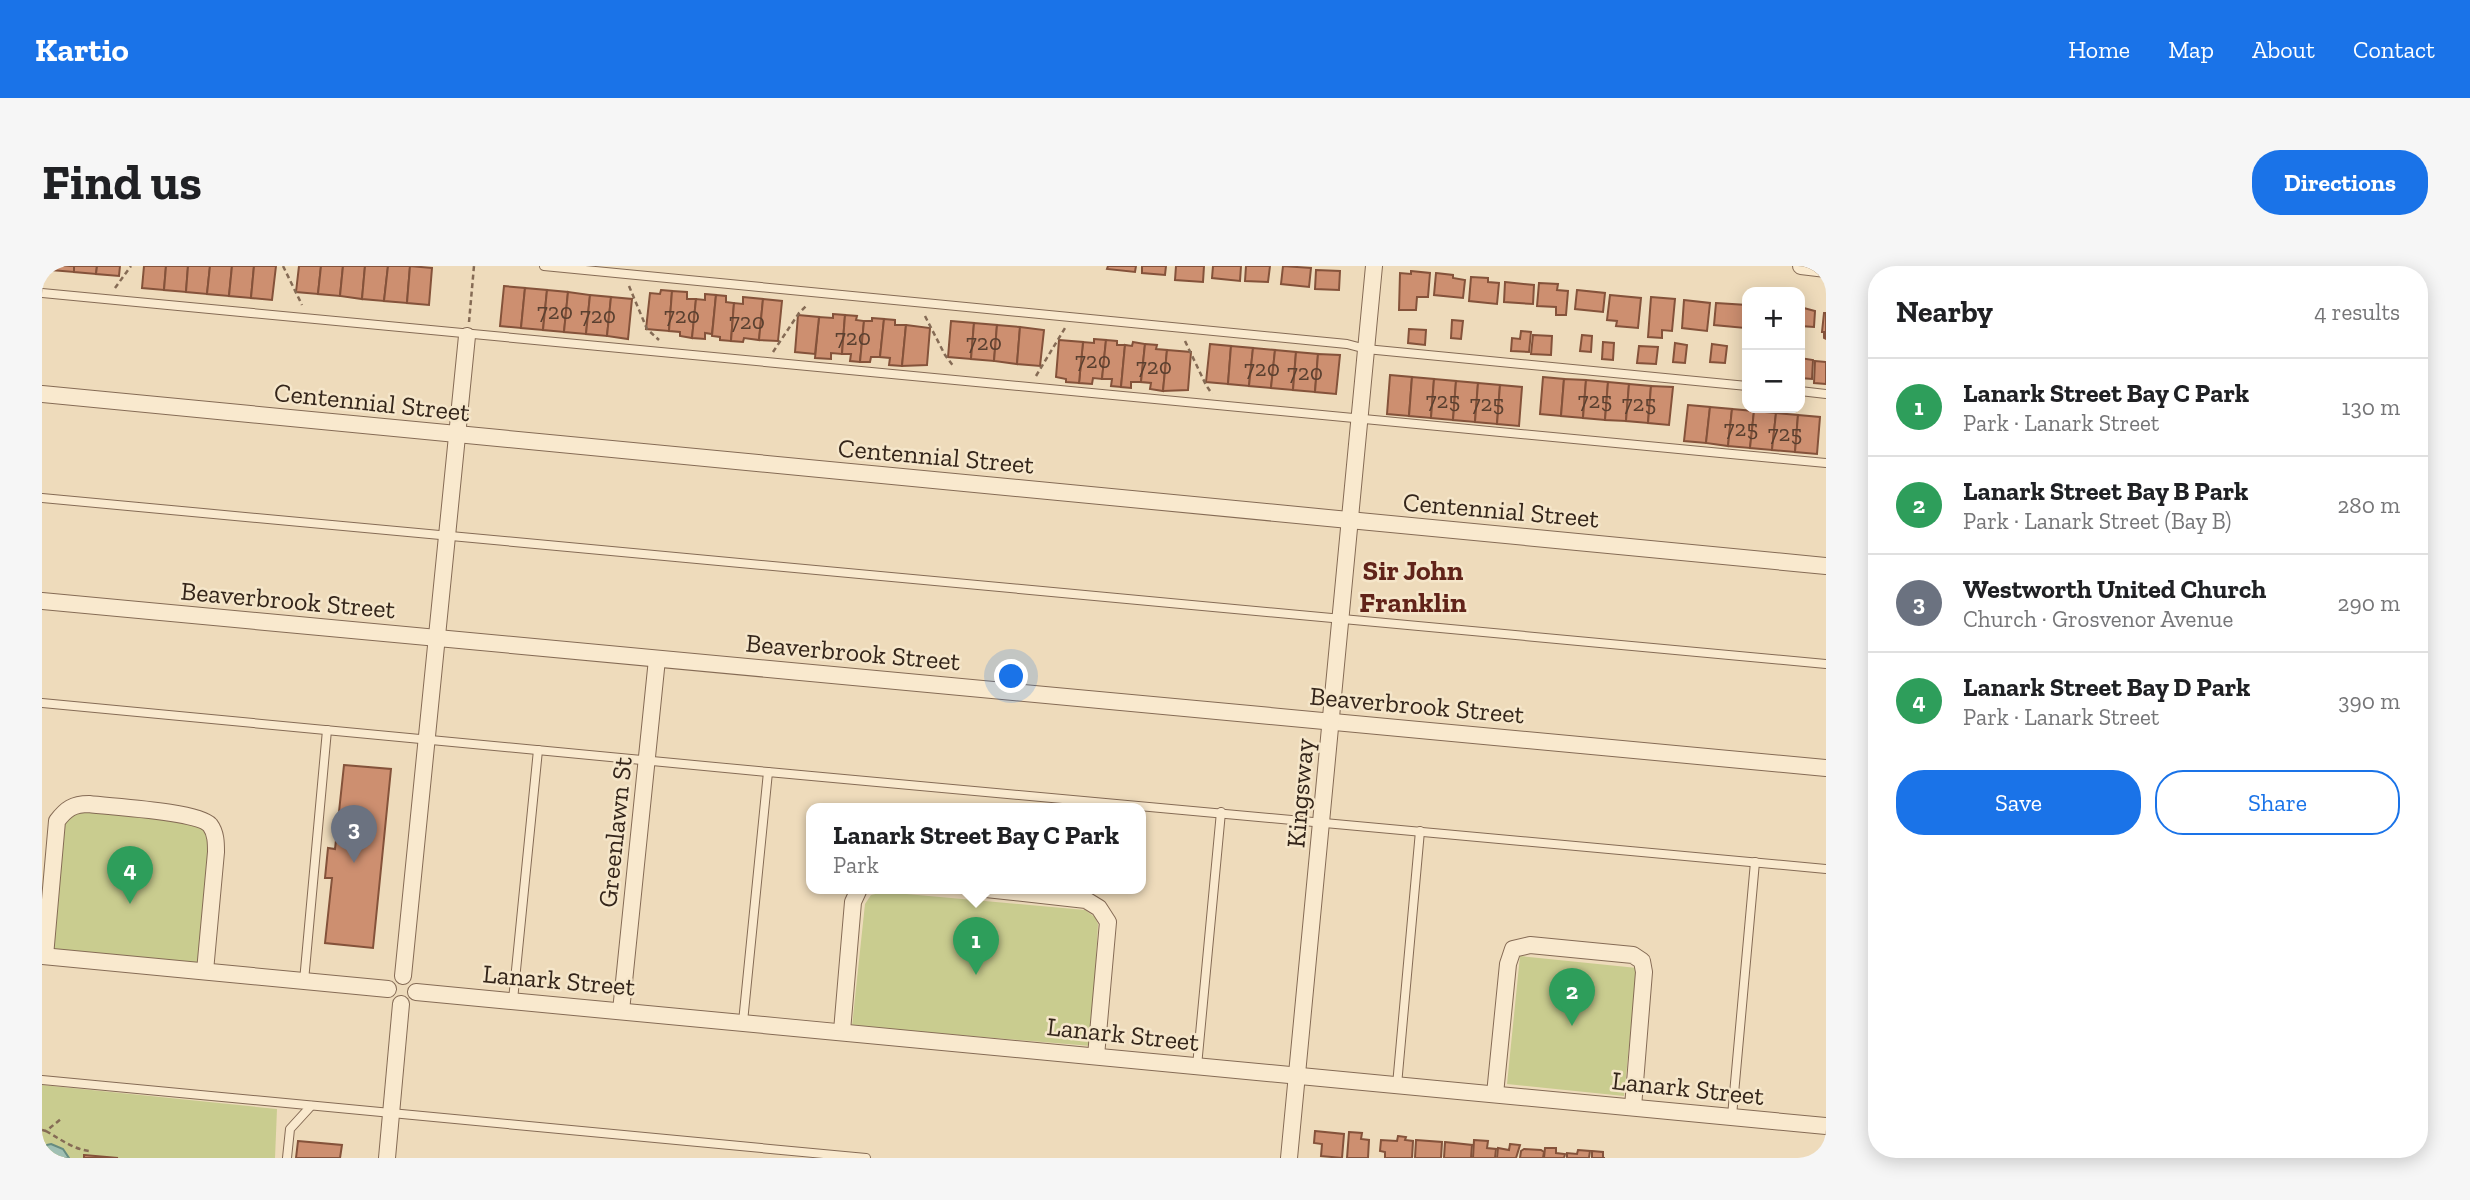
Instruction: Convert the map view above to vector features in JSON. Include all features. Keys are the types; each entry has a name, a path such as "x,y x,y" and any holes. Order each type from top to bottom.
{"street":[{"name":"Kingsway","path":"1289,1158 1374,266"},
{"path":"1801,266 1825,267"},
{"path":"404,976 467,335"},
{"name":"Centennial Street","path":"42,394 1826,566"},
{"name":"Beaverbrook Street","path":"42,601 1826,768"},
{"name":"Greenlawn St","path":"621,1011 657,659"},
{"path":"205,971 216,852 215,838 209,825 198,817 182,814 89,804 78,804 66,810 58,821 43,956 388,989"},
{"path":"842,1031 853,902 857,894"},
{"path":"1031,894 1086,900 1099,908 1108,922 1096,1056"},
{"path":"1495,1094 1508,964 1513,949 1530,945 1633,955 1642,961 1644,972 1633,1107"},
{"path":"404,976 414,983 416,992 412,999 401,1004 393,1001 388,989 391,981 404,976"},
{"name":"Lanark Street","path":"416,992 1826,1126"},
{"path":"387,1158 401,1004"}],"lane":[{"path":"544,266 1742,386"},
{"path":"42,293 1826,463"},
{"path":"1805,392 1826,394"},
{"path":"42,498 1826,664"},
{"path":"42,703 1111,803"},
{"path":"304,981 327,730"},
{"path":"513,1000 538,750"},
{"path":"744,1022 768,772"},
{"path":"1146,806 1826,869"},
{"path":"1197,1066 1221,813"},
{"path":"1397,1085 1420,831"},
{"path":"1732,1116 1755,862"},
{"path":"42,1080 866,1158"},
{"path":"286,1158 290,1129 311,1106"}],"path":[{"path":"115,288 131,266"},
{"path":"283,266 302,305"},
{"path":"467,335 474,266"},
{"path":"629,286 647,330 659,341"},
{"path":"773,352 807,305"},
{"path":"925,316 945,355 955,368"},
{"path":"1036,376 1065,328"},
{"path":"1185,341 1212,394"},
{"path":"44,1130 61,1119"},
{"path":"44,1130 65,1140 74,1149 89,1151"}],"green space":[{"path":"77,804 210,825 205,971 45,956 55,835"},
{"path":"906,894 1085,910 1095,917 1098,924 1091,1046 852,1026 865,904 871,895"},
{"path":"1520,956 1637,968 1624,1096 1507,1084"},
{"path":"42,1085 277,1109 275,1158 42,1158"}],"shaded area":[{"path":"51,1144 63,1149 69,1158 42,1158 42,1146"}],"building":[{"path":"51,266 74,266 74,272 51,270"},
{"path":"74,266 97,266 96,274 74,272"},
{"path":"97,266 120,266 119,276 96,274"},
{"path":"144,266 166,266 164,290 142,288"},
{"path":"166,266 188,266 186,292 164,290"},
{"path":"188,266 210,266 207,294 186,292"},
{"path":"210,266 232,266 229,296 207,294"},
{"path":"232,266 254,266 251,298 229,296"},
{"path":"254,266 276,266 272,300 251,298"},
{"path":"299,266 321,266 318,294 296,292"},
{"path":"321,266 343,266 340,296 318,294"},
{"path":"343,266 365,266 362,299 340,296"},
{"path":"365,266 388,266 384,301 362,299"},
{"path":"388,266 410,266 407,303 384,301"},
{"path":"410,266 432,268 429,305 407,303"},
{"path":"1108,266 1136,266 1135,272 1107,269"},
{"path":"1142,266 1166,266 1165,275 1142,273"},
{"path":"1176,266 1204,266 1203,282 1175,280"},
{"path":"1213,266 1241,266 1240,281 1212,278"},
{"path":"1246,266 1270,266 1268,282 1245,281"},
{"path":"1283,266 1311,268 1309,287 1281,284"},
{"path":"1316,270 1340,271 1339,290 1315,289"},
{"path":"1411,271 1430,273 1428,297 1417,297 1416,310 1399,310 1400,273 1411,274"},
{"path":"1436,273 1465,280 1463,298 1434,295"},
{"path":"1471,277 1488,278 1488,282 1499,283 1497,304 1469,301"},
{"path":"1505,282 1534,285 1533,304 1504,302"},
{"path":"1539,283 1558,284 1557,290 1568,291 1566,315 1556,315 1556,307 1537,306"},
{"path":"504,286 525,288 521,328 500,326"},
{"path":"525,288 547,290 543,330 521,328"},
{"path":"547,290 568,292 564,332 543,330"},
{"path":"661,290 672,291 669,331 646,329 650,293 660,294"},
{"path":"1577,290 1605,293 1603,312 1575,309"},
{"path":"672,291 687,292 687,299 696,299 692,338 680,336 680,332 669,331"},
{"path":"568,292 590,295 586,334 564,332"},
{"path":"705,294 716,295 712,334 705,333 705,339 692,338 696,299 705,300"},
{"path":"590,295 611,297 607,336 586,334"},
{"path":"716,295 726,296 726,302 734,303 731,341 712,336"},
{"path":"1610,295 1641,298 1638,328 1616,326 1617,321 1607,320"},
{"path":"611,297 632,299 628,339 607,336"},
{"path":"743,297 763,299 759,340 744,338 743,342 731,341 734,303 743,304"},
{"path":"1651,297 1675,299 1672,331 1662,330 1662,338 1648,337"},
{"path":"763,299 782,301 778,341 759,340"},
{"path":"1684,300 1710,303 1707,331 1682,328"},
{"path":"1716,303 1742,305 1742,328 1714,325"},
{"path":"1805,308 1815,311 1814,327 1805,326"},
{"path":"1826,313 1826,339 1822,332"},
{"path":"833,314 845,315 842,354 831,353 831,359 815,358 819,317 833,318"},
{"path":"798,315 819,317 815,354 795,352"},
{"path":"845,315 857,316 856,320 864,321 860,362 850,361 851,354 842,354"},
{"path":"872,318 884,319 880,357 871,357 870,362 860,362 864,321 872,321"},
{"path":"884,319 895,320 895,325 906,325 902,366 889,365 890,358 880,357"},
{"path":"1452,320 1463,321 1461,339 1451,338"},
{"path":"951,321 974,323 971,359 948,357"},
{"path":"974,323 997,325 994,361 971,359"},
{"path":"906,325 930,328 927,365 902,366"},
{"path":"997,325 1020,327 1017,364 994,361"},
{"path":"1020,327 1044,330 1040,366 1017,364"},
{"path":"1409,329 1426,330 1425,345 1408,343"},
{"path":"1521,331 1531,332 1529,352 1511,351 1512,338 1520,339"},
{"path":"1533,335 1552,336 1551,355 1531,354"},
{"path":"1582,335 1592,336 1591,352 1580,351"},
{"path":"1094,339 1106,340 1102,379 1093,378 1092,384 1079,383 1083,342 1094,343"},
{"path":"1059,340 1083,342 1079,383 1066,382 1066,379 1056,377"},
{"path":"1106,340 1125,345 1121,387 1111,386 1112,379 1102,379"},
{"path":"1133,342 1145,344 1141,382 1131,382 1131,388 1121,387 1125,345 1132,346"},
{"path":"1603,342 1614,343 1613,360 1602,359"},
{"path":"1675,343 1687,345 1685,363 1673,362"},
{"path":"1145,344 1157,345 1156,349 1167,350 1163,391 1150,389 1151,383 1141,382"},
{"path":"1210,344 1231,346 1228,384 1206,382"},
{"path":"1712,344 1727,346 1725,363 1710,362"},
{"path":"1231,346 1253,348 1249,386 1228,384"},
{"path":"1639,346 1658,347 1656,364 1637,363"},
{"path":"1253,348 1275,350 1271,388 1249,386"},
{"path":"1167,350 1191,352 1188,390 1163,391"},
{"path":"1275,350 1296,352 1293,390 1271,388"},
{"path":"1296,352 1318,354 1315,392 1293,390"},
{"path":"1318,354 1340,355 1336,394 1315,392"},
{"path":"1805,359 1813,360 1812,379 1805,378"},
{"path":"1815,361 1826,362 1826,384 1814,383"},
{"path":"1390,375 1412,377 1409,416 1387,414"},
{"path":"1412,377 1434,379 1431,418 1409,416"},
{"path":"1543,377 1564,379 1561,416 1540,414"},
{"path":"1434,379 1456,381 1453,420 1431,418"},
{"path":"1564,379 1586,380 1583,418 1561,416"},
{"path":"1586,380 1608,382 1605,420 1583,418"},
{"path":"1456,381 1478,383 1475,422 1453,420"},
{"path":"1608,382 1629,384 1626,421 1605,420"},
{"path":"1478,383 1500,385 1497,424 1475,422"},
{"path":"1629,384 1651,386 1648,423 1626,421"},
{"path":"1500,385 1522,387 1519,426 1497,424"},
{"path":"1651,386 1673,387 1669,425 1648,423"},
{"path":"1688,405 1710,407 1706,443 1684,441"},
{"path":"1710,407 1732,409 1728,446 1706,443"},
{"path":"1732,409 1742,410 1742,413 1754,413 1750,448 1728,446"},
{"path":"1754,413 1776,413 1772,450 1750,448"},
{"path":"1776,413 1798,415 1795,452 1772,450"},
{"path":"1798,415 1820,417 1817,454 1795,452"},
{"path":"344,765 391,769 373,948 325,943 332,878 325,878 328,848 335,849"},
{"path":"1315,1131 1344,1134 1342,1158 1321,1156 1322,1144 1314,1143"},
{"path":"1349,1132 1362,1133 1361,1139 1369,1140 1368,1158 1347,1158"},
{"path":"1398,1136 1413,1141 1412,1158 1385,1158 1385,1152 1380,1151 1381,1140 1397,1141"},
{"path":"1416,1140 1442,1142 1441,1158 1415,1158"},
{"path":"1474,1140 1488,1141 1487,1148 1496,1149 1495,1158 1473,1158"},
{"path":"298,1141 342,1145 340,1158 296,1158"},
{"path":"1445,1142 1472,1145 1471,1158 1444,1158"},
{"path":"1510,1144 1520,1145 1516,1158 1497,1158 1498,1148 1509,1150"},
{"path":"1545,1148 1556,1148 1556,1153 1565,1154 1564,1158 1544,1158"},
{"path":"1524,1149 1541,1150 1544,1152 1543,1158 1520,1158"},
{"path":"1578,1150 1590,1151 1589,1158 1567,1158 1567,1153 1577,1154"},
{"path":"1592,1151 1603,1152 1603,1158 1592,1158"},
{"path":"84,1155 118,1158 84,1158"}],"place":[{"name":"Westworth United Church","path":"354,863"},
{"name":"Lanark Street Bay D Park","path":"130,904"},
{"name":"Lanark Street Bay C Park","path":"976,975"},
{"name":"Lanark Street Bay B Park","path":"1572,1026"}],"district":[{"name":"Sir John Franklin","path":"1413,586"}]}
